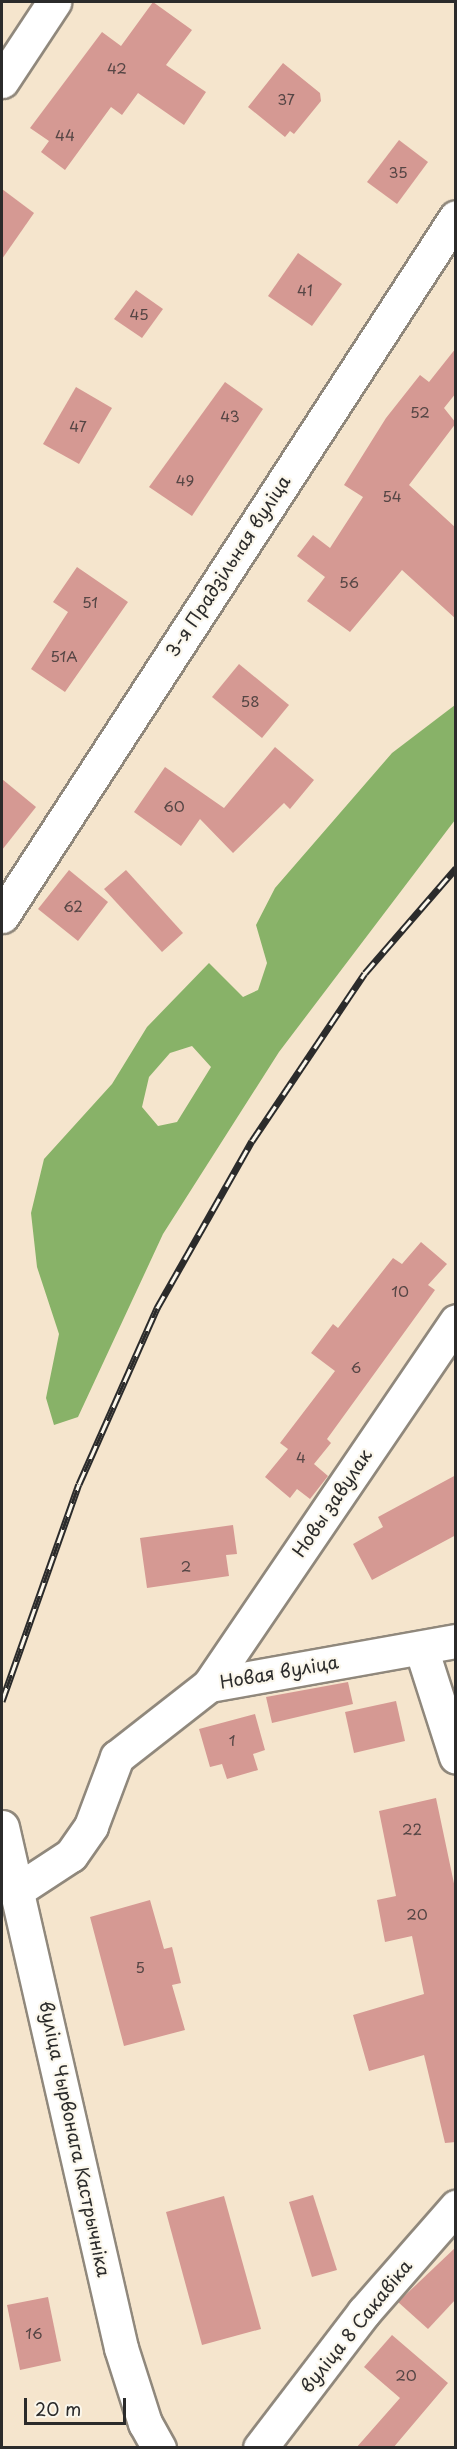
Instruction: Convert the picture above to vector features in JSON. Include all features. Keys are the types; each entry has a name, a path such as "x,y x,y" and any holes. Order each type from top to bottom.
{"street":[{"path":"2,81 54,2"},
{"name":"3-я Прадзільная вуліца","path":"2,916 456,217"},
{"name":"Новы завулак","path":"209,1685 456,1321"},
{"name":"Новая вуліца","path":"19,1888 71,1855 91,1826 117,1757 209,1685 456,1641"},
{"path":"421,1648 456,1757"},
{"name":"вуліца Чырвонага Кастрычніка","path":"2,1827 19,1888 121,2348 145,2423 159,2448"},
{"name":"вуліца 8 Сакавіка","path":"260,2448 364,2312 456,2207"}],"green space":[{"path":"455,705 455,820 279,1052 163,1234 78,1417 54,1425 46,1398 59,1334 37,1267 31,1213 44,1159 112,1084 147,1027 209,963 243,997 258,990 267,963 256,925 275,888 392,753","holes":["192,1046 211,1067 177,1122 158,1126 142,1107 149,1077 170,1053"]}],"building":[{"path":"153,2 192,30 166,65 206,92 184,125 138,93 122,115 111,107 65,170 41,152 49,141 30,128 102,32 121,46"},
{"path":"283,63 320,93 321,101 294,134 290,131 285,137 248,107"},
{"path":"399,140 428,162 397,204 367,182"},
{"path":"2,189 34,213 2,259"},
{"path":"298,253 342,284 312,326 268,296"},
{"path":"136,290 163,309 142,338 114,319"},
{"path":"456,348 456,393 444,408 456,423 409,485 456,528 456,619 402,570 350,632 307,601 325,577 297,556 313,535 330,548 363,497 344,485 386,418 420,375 429,382"},
{"path":"225,382 263,409 192,516 149,487"},
{"path":"76,387 112,408 79,464 43,444"},
{"path":"77,567 128,602 65,692 31,669 68,612 53,602"},
{"path":"239,664 289,705 262,738 212,697"},
{"path":"275,747 314,780 290,809 284,803 233,853 200,819 181,846 134,812 165,767 224,808"},
{"path":"2,779 36,807 2,850"},
{"path":"69,870 108,902 78,941 38,909"},
{"path":"126,870 183,933 162,952 104,889"},
{"path":"421,1242 447,1264 428,1285 435,1290 327,1439 331,1443 314,1464 328,1476 310,1499 297,1489 290,1498 265,1477 288,1449 280,1443 335,1371 311,1353 333,1324 338,1328 393,1258 402,1264"},
{"path":"456,1475 456,1535 372,1580 353,1544 383,1527 378,1517"},
{"path":"233,1525 237,1554 226,1555 229,1576 147,1588 140,1538"},
{"path":"348,1682 353,1704 272,1723 266,1697"},
{"path":"396,1701 405,1741 354,1753 345,1712"},
{"path":"255,1714 265,1750 253,1754 258,1770 227,1779 222,1764 210,1767 199,1729"},
{"path":"436,1798 456,1893 456,2142 445,2143 424,2055 369,2071 353,2015 424,1994 412,1936 385,1942 377,1900 396,1896 379,1811"},
{"path":"150,1900 164,1949 172,1947 181,1983 172,1985 185,2030 124,2046 90,1917"},
{"path":"313,2195 337,2270 312,2277 289,2202"},
{"path":"224,2196 261,2329 202,2345 166,2212"},
{"path":"456,2247 456,2299 428,2329 398,2302"},
{"path":"48,2297 61,2361 20,2370 7,2305"},
{"path":"392,2335 448,2383 393,2448 356,2448 400,2398 364,2367"}],"railway":[{"path":"2,1701 79,1484 157,1308 252,1141 365,973 456,868"}]}
